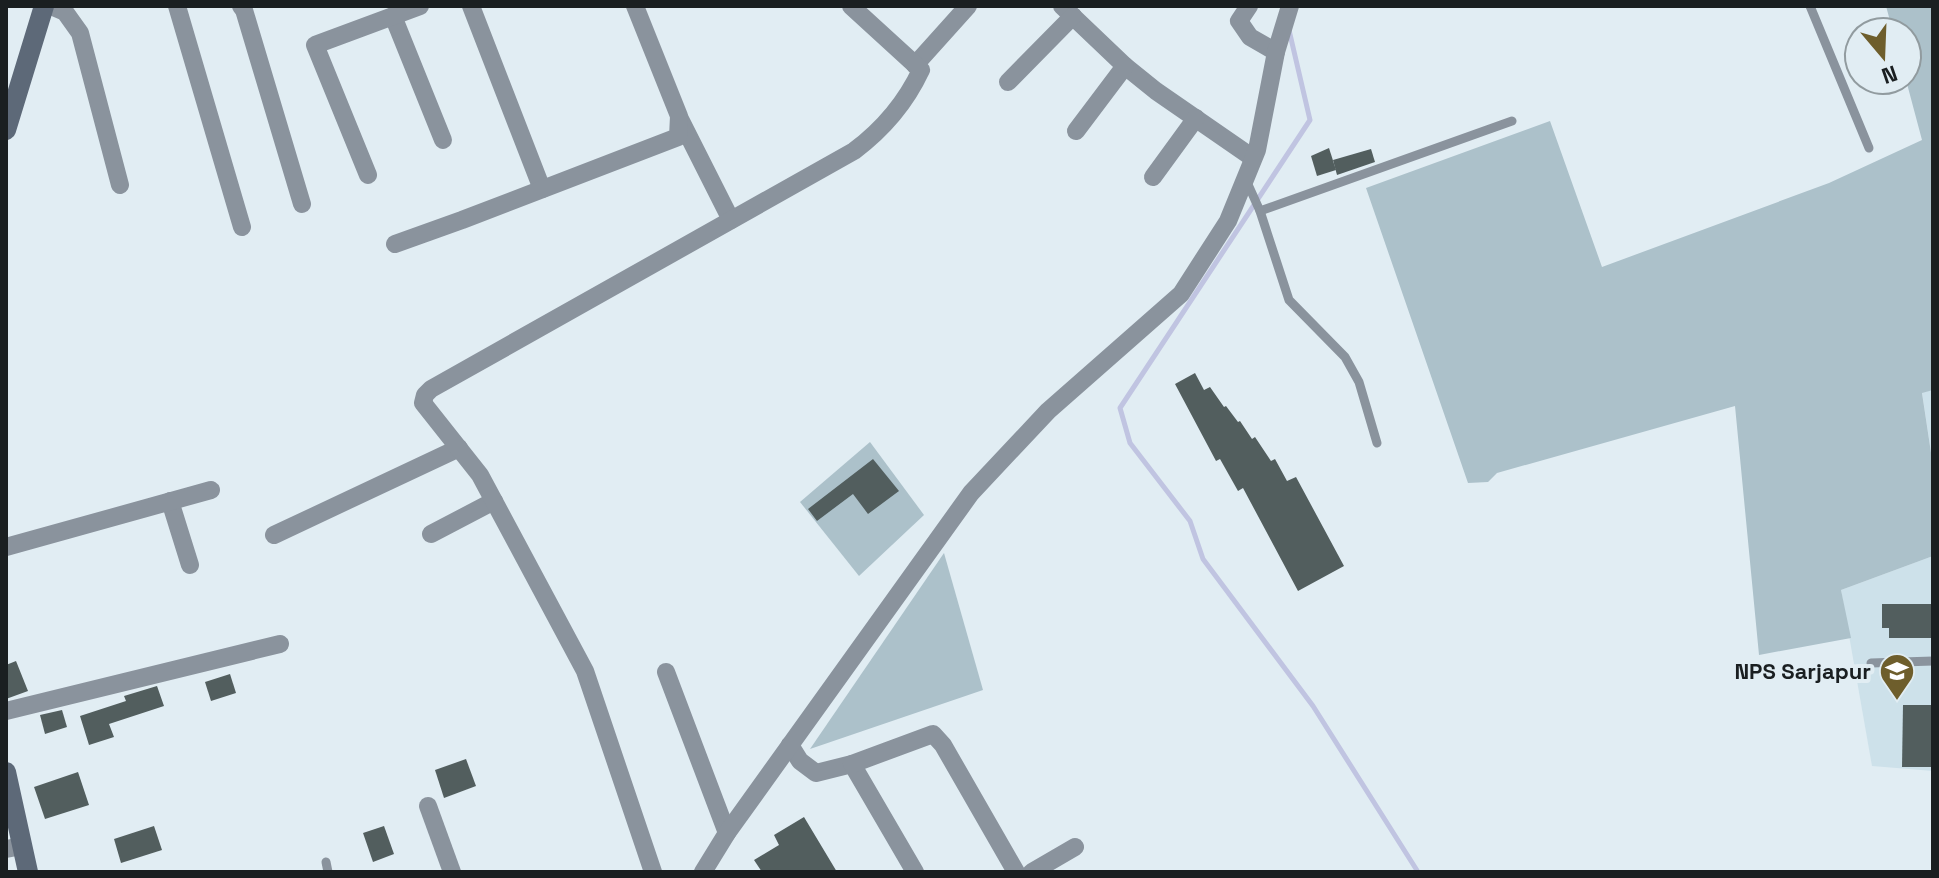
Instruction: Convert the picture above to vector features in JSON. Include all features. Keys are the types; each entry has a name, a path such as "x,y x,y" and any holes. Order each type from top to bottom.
{"street":[{"path":"6,129 44,6"},
{"path":"51,6 65,12 80,33 120,185"},
{"path":"177,6 242,227"},
{"path":"241,6 302,204"},
{"path":"368,175 315,45 420,6"},
{"path":"471,6 542,189"},
{"path":"635,6 679,116 731,220"},
{"path":"653,872 585,671 480,475 423,403 431,389 854,151 876,134 914,86 921,70 851,6"},
{"path":"915,65 968,6"},
{"path":"1249,6 1239,21 1250,37 1276,52"},
{"path":"703,872 727,833 971,493 1048,411 1181,294 1228,221 1253,158 1276,52 1290,6"},
{"path":"1008,82 1068,11 1125,66 1253,158"},
{"path":"393,16 443,140"},
{"path":"1076,131 1125,66"},
{"path":"395,244 678,137 679,116"},
{"path":"1153,177 1196,118"},
{"path":"274,535 459,448"},
{"path":"6,547 211,490"},
{"path":"170,501 190,565"},
{"path":"431,534 494,501"},
{"path":"6,711 280,644"},
{"path":"666,672 727,833"},
{"path":"790,745 800,761 816,773 852,764 933,734 943,745 1016,872"},
{"path":"852,764 915,872"},
{"path":"6,772 14,847 28,872"},
{"path":"428,806 452,872"},
{"path":"1032,872 1075,847"}],"lane":[{"path":"1810,6 1869,148"},
{"path":"1260,211 1512,121"},
{"path":"1245,179 1260,211 1289,300 1345,357 1359,382 1377,443"},
{"path":"1871,663 1933,661"}],"shaded area":[{"path":"1886,6 1933,6 1933,390 1922,393 1933,466 1933,556 1841,590 1851,638 1759,655 1735,406 1497,473 1488,482 1468,483 1366,188 1550,121 1602,267 1829,183 1922,140 1910,96 1923,96 1923,16 1889,16"},
{"path":"1933,390 1933,466 1922,392"},
{"path":"870,442 924,515 859,576 800,502"},
{"path":"944,553 983,690 810,749"},
{"name":"NPS Sarjapur","path":"1933,556 1933,771 1872,766 1841,590"}],"building":[{"path":"1329,148 1336,170 1317,176 1311,156"},
{"path":"1371,149 1375,162 1337,175 1333,160"},
{"path":"1195,373 1204,390 1210,387 1252,439 1255,437 1271,461 1275,459 1287,481 1296,477 1344,566 1298,591 1243,488 1238,491 1220,459 1216,461 1175,384"},
{"path":"873,459 899,491 868,514 853,494 817,521 808,509"},
{"path":"1882,604 1933,604 1933,638 1889,638 1889,628 1882,628"},
{"path":"16,661 28,691 6,699 6,665"},
{"path":"230,674 236,693 211,701 205,682"},
{"path":"157,686 164,706 109,724 114,737 89,745 80,716 126,701 124,696"},
{"path":"1903,705 1933,705 1933,767 1902,767"},
{"path":"62,710 67,727 45,734 40,715"},
{"path":"466,759 476,786 444,798 435,770"},
{"path":"78,772 89,805 45,819 34,787"},
{"path":"804,817 837,872 762,872 754,860 779,845 774,835"},
{"path":"154,826 162,850 121,863 114,839"},
{"path":"384,826 394,854 373,862 363,833"}],"waterway":[{"path":"1289,30 1310,120 1120,408 1130,443 1190,521 1203,559 1313,706 1418,872"}],"place":[{"name":"NPS Sarjapur","path":"1897,702"}]}
